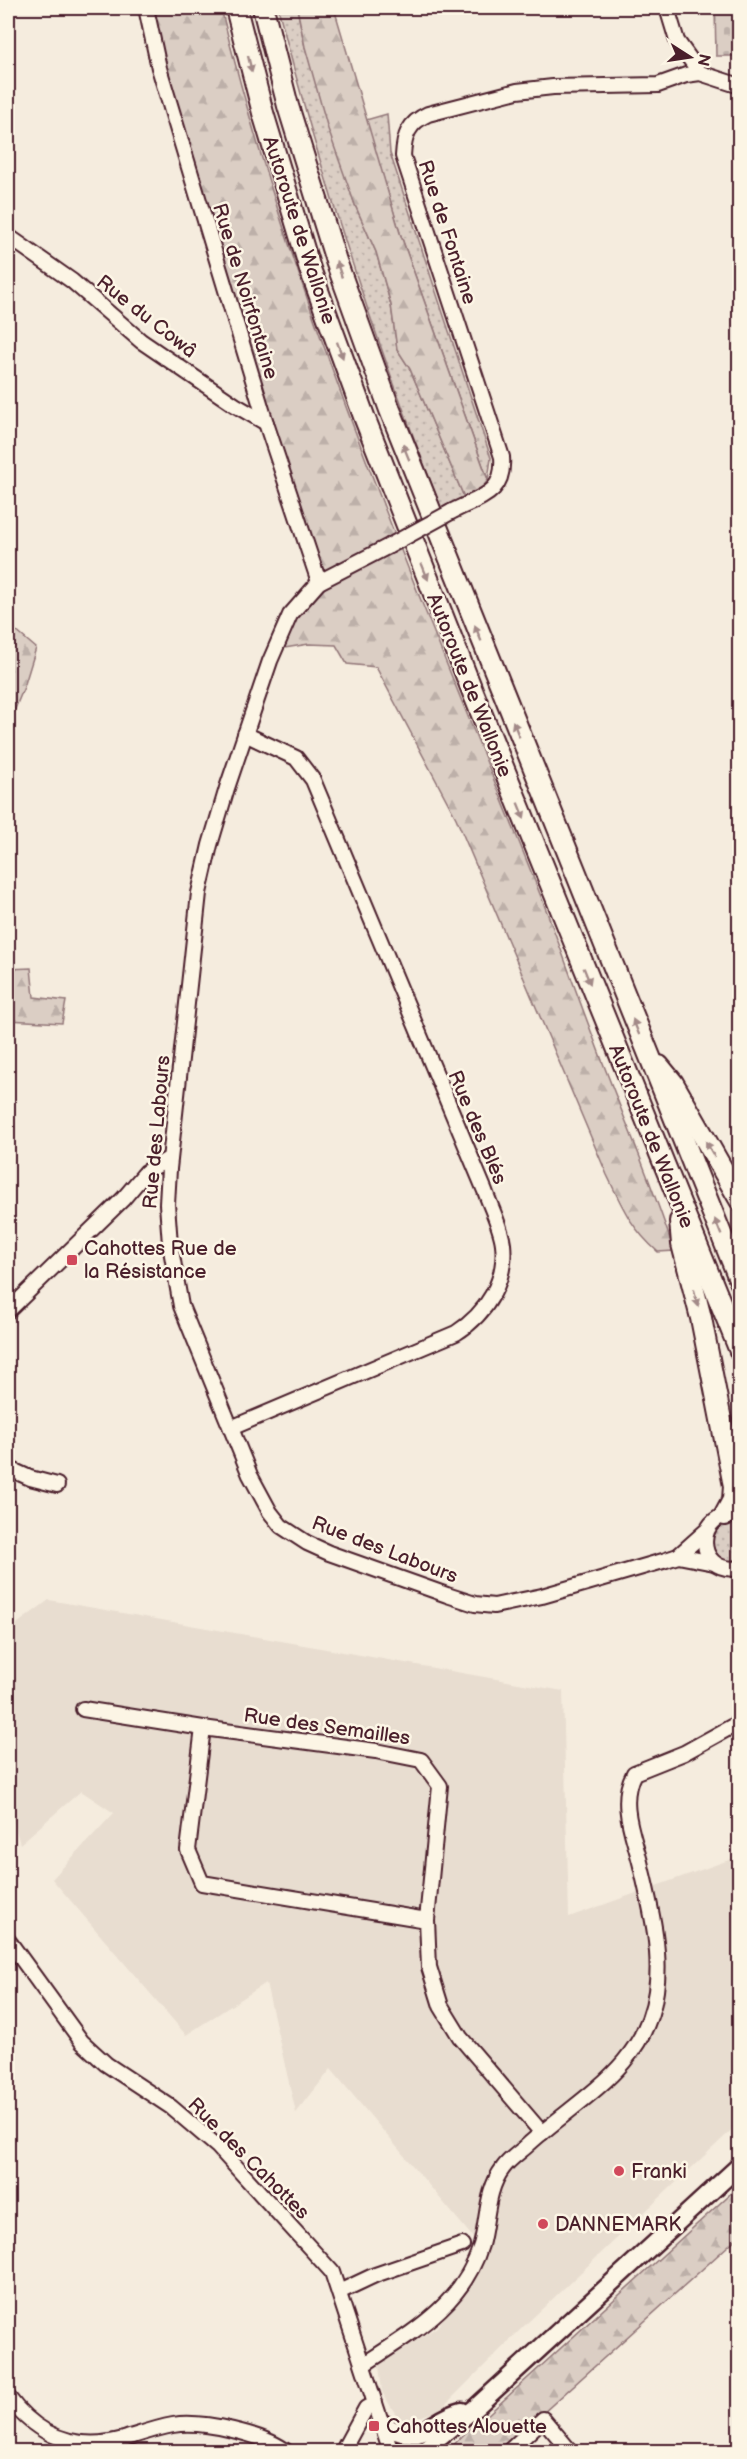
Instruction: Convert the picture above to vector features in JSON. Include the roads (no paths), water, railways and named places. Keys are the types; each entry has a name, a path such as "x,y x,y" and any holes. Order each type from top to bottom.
{"highway":[{"name":"Autoroute de Wallonie","path":"236,8 263,113 310,269 364,419 740,1351"},
{"name":"Autoroute de Wallonie","path":"263,8 288,106 336,261 390,410 740,1281"},
{"path":"646,1051 673,1083 740,1200"},
{"path":"678,1200 682,1244 701,1318 734,1486 732,1515"}],"main road":[{"path":"421,2451 475,2408 740,2165"},
{"path":"381,2422 406,2435 418,2433 454,2414 475,2408"},
{"path":"437,2451 475,2408"}],"street":[{"name":"Rue de Noirfontaine","path":"146,8 159,68 266,423 319,582"},
{"path":"667,8 669,21 677,41 700,74"},
{"name":"Rue de Fontaine","path":"450,512 498,486 503,472 502,457 403,156 404,138 411,125 418,118 428,114 517,91 553,87 658,85 686,75 700,74 740,86"},
{"name":"Rue du Cowâ","path":"8,236 72,281 141,341 235,405 266,423"},
{"name":"Rue des Labours","path":"450,512 319,582 290,615 270,661 210,845 199,893 167,1204 169,1234 181,1306 258,1492 281,1526 329,1553 475,1604 494,1606 522,1601 678,1556 711,1524 732,1515"},
{"name":"Rue des Blés","path":"231,1428 456,1333 469,1324 484,1308 497,1288 503,1264 503,1243 485,1191 313,780 296,758 245,735"},
{"path":"8,1311 123,1199 146,1172 170,1158"},
{"path":"8,1468 30,1478 57,1483"},
{"path":"706,1531 705,1549 714,1563"},
{"name":"Rue des Labours","path":"678,1556 714,1563 736,1571"},
{"name":"Rue des Semailles","path":"83,1709 376,1751 421,1760 440,1786 427,1920 429,1967 441,2006 460,2037 542,2133"},
{"path":"363,2365 430,2320 464,2283 481,2246 491,2195 503,2168 621,2068 636,2047 649,2020 656,1991 657,1959 654,1930 626,1806 630,1781 634,1773 684,1754 740,1722"},
{"path":"203,1728 188,1850 202,1883 427,1920"},
{"name":"Rue des Cahottes","path":"8,1940 82,2042 106,2064 171,2107 218,2148 332,2272 391,2451"},
{"path":"339,2292 375,2275 462,2245"},
{"path":"8,2397 33,2425 61,2439 73,2442 90,2444 121,2440 177,2424 250,2434 264,2438 287,2451"},
{"path":"342,2451 366,2408 375,2403"},
{"path":"508,2451 543,2420 571,2451"}],"place":[{"name":"Cahottes Rue de la Résistance","path":"72,1260"},
{"name":"Franki","path":"619,2171"},
{"name":"DANNEMARK","path":"543,2224"},
{"name":"Cahottes Alouette","path":"374,2426"}]}
